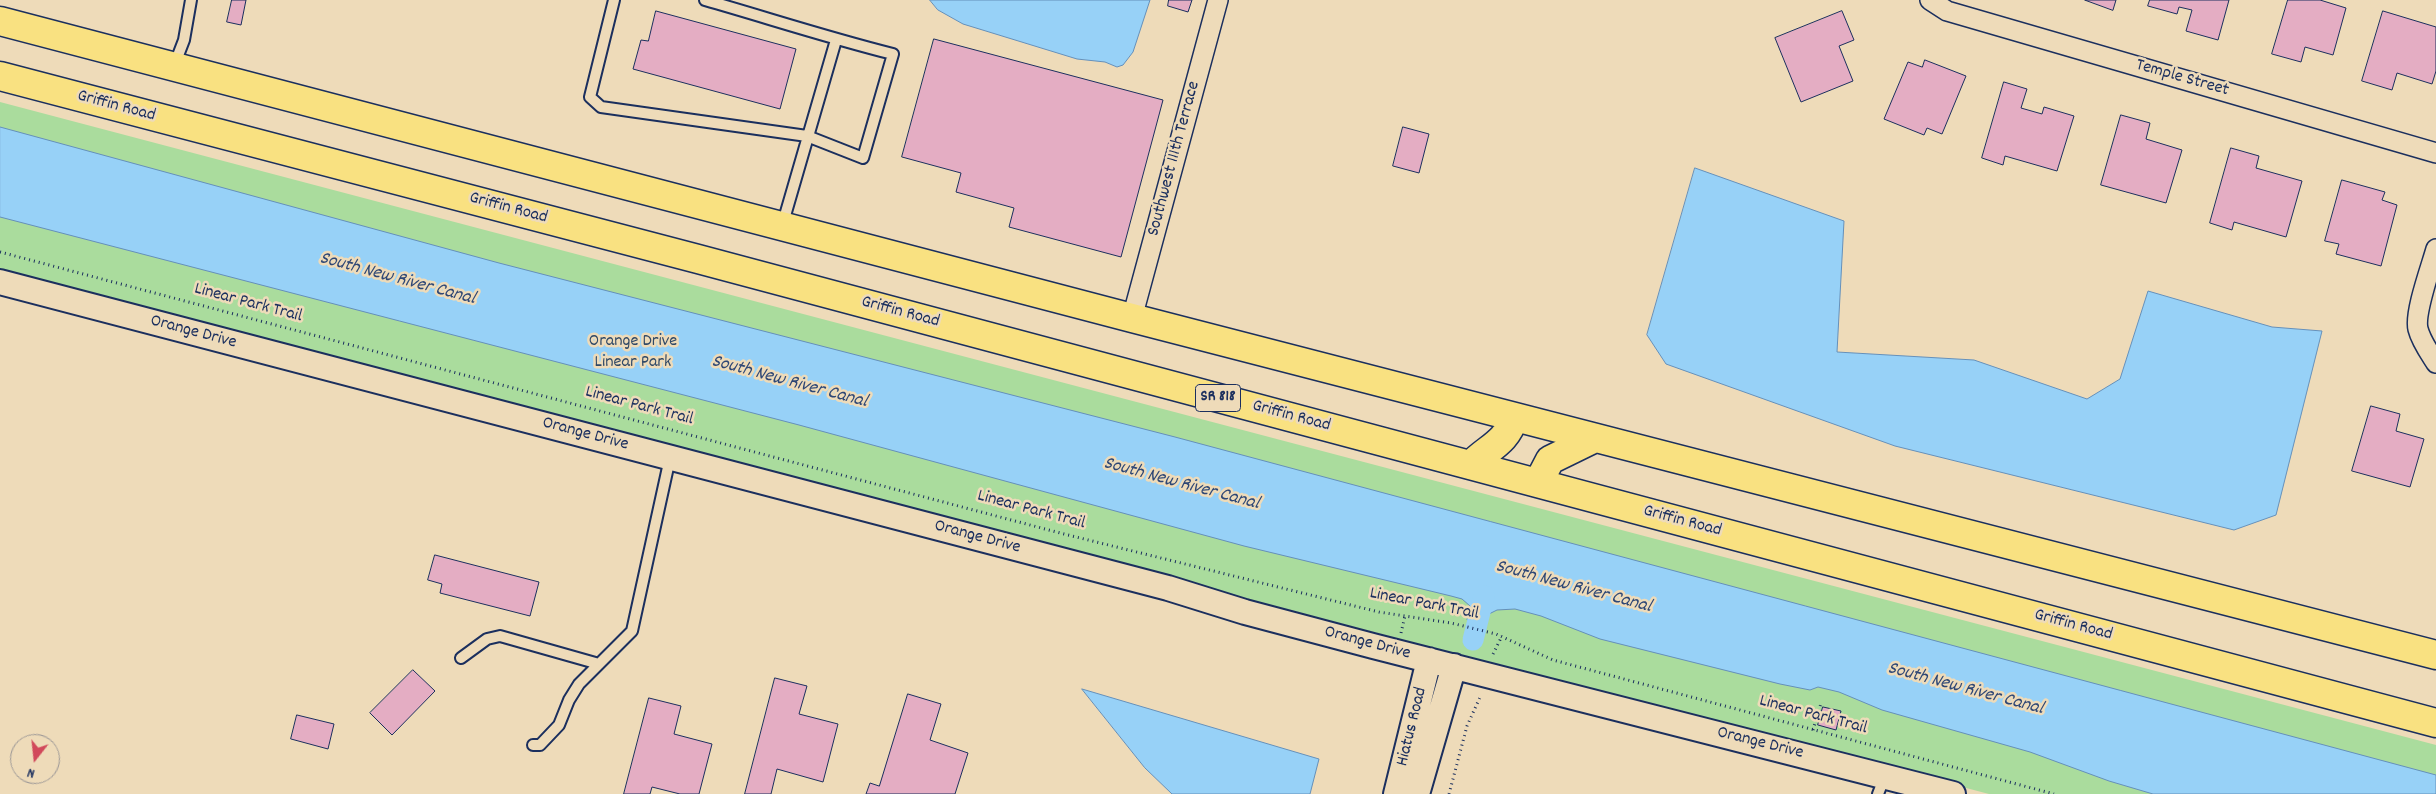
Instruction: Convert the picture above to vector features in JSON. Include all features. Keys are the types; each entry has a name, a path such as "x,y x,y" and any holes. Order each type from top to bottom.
{"main road":[{"path":"0,22 1132,318 2436,655"},
{"name":"Griffin Road","path":"0,76 708,261 2436,723"},
{"path":"1471,465 1481,455 1500,443 1514,417"},
{"path":"1538,483 1543,468 1550,460 1595,438"}],"street":[{"name":"Southwest 111th Terrace","path":"1132,318 1218,0"},
{"name":"Temple Street","path":"1930,0 1947,11 2436,153"},
{"path":"2436,250 2419,312 2417,327 2425,346 2436,362"},
{"name":"Orange Drive","path":"0,282 1168,588 1245,612 1454,666 1882,785 1953,794"},
{"name":"Hiatus Road","path":"1396,794 1429,660"},
{"name":"Hiatus Road","path":"1417,794 1454,666"}],"lane":[{"path":"174,67 184,40 192,0"},
{"path":"614,0 590,97 601,107 807,136 863,158 893,54 836,40 807,29 704,0"},
{"path":"782,227 836,40"},
{"path":"533,745 540,745 559,725 569,700 579,684 632,631 670,458"},
{"path":"461,658 487,639 500,636 599,664"}],"path":[{"name":"Linear Park Trail","path":"0,252 1064,534 1379,612 1451,623 1496,634 1522,648 1553,660 2054,794"},
{"path":"1400,637 1405,616"},
{"path":"1490,662 1502,636"},
{"path":"1450,794 1466,726 1482,692"},
{"path":"1813,730 1821,703"}],"green space":[{"name":"Orange Drive Linear Park","path":"0,102 2436,745 2436,794 1989,794 0,271"}],"water":[{"path":"930,0 1150,0 1133,52 1123,65 1117,67 1105,62 1077,59 963,24 938,10"},
{"name":"South New River Canal","path":"0,127 499,263 1175,437 2436,775 2436,794 2153,794 2109,781 2030,752 1882,710 1839,692 1818,687 1810,690 1780,684 1600,639 1541,616 1515,609 1497,610 1487,615 1486,625 1467,620 1470,606 1462,599 1244,546 799,425 0,217"},
{"path":"1695,168 1844,221 1837,352 1974,360 2087,399 2120,379 2148,291 2272,327 2322,331 2276,515 2234,530 1895,446 1666,364 1647,335"},
{"path":"1082,689 1319,759 1310,794 1172,794 1145,768"}],"building":[{"path":"232,0 246,0 241,25 227,22"},
{"path":"1169,0 1192,0 1188,12 1168,6"},
{"path":"2085,0 2116,0 2113,10"},
{"path":"2150,0 2229,0 2218,40 2186,31 2192,10 2179,7 2177,14 2148,6"},
{"path":"2288,0 2320,0 2346,8 2333,55 2305,47 2301,62 2272,54"},
{"path":"656,11 796,49 780,109 633,69 641,40 648,41"},
{"path":"1842,11 1854,40 1839,46 1853,81 1801,102 1775,38"},
{"path":"2383,11 2436,27 2436,71 2432,84 2397,73 2392,90 2362,81"},
{"path":"934,39 1163,100 1121,257 1009,227 1014,208 956,192 961,173 902,157"},
{"path":"1925,60 1966,76 1942,134 1927,128 1924,135 1884,119 1908,62 1922,67"},
{"path":"2004,82 2027,89 2021,108 2042,114 2044,107 2074,116 2057,171 2005,156 2003,165 1982,158"},
{"path":"2121,115 2150,123 2146,139 2182,150 2166,203 2101,185"},
{"path":"1403,127 1429,134 1419,173 1393,166"},
{"path":"2231,148 2259,156 2256,168 2302,181 2286,237 2234,222 2232,230 2210,223"},
{"path":"2342,180 2385,192 2382,200 2397,205 2381,266 2336,254 2339,244 2325,241"},
{"path":"2371,406 2400,414 2396,431 2424,439 2410,487 2352,471"},
{"path":"435,555 539,582 530,616 440,593 442,584 428,580"},
{"path":"413,670 435,691 392,735 370,713"},
{"path":"775,678 807,686 799,714 838,724 823,782 777,769 771,794 745,794"},
{"path":"908,694 941,704 930,740 968,753 955,794 866,794 870,783 879,786"},
{"path":"649,698 681,706 674,734 712,744 699,794 680,794 652,787 650,794 624,794"},
{"path":"1823,707 1841,711 1836,730 1818,725"},
{"path":"297,715 334,724 328,749 291,739"}],"waterway":[{"path":"1473,640 1484,596"}]}
